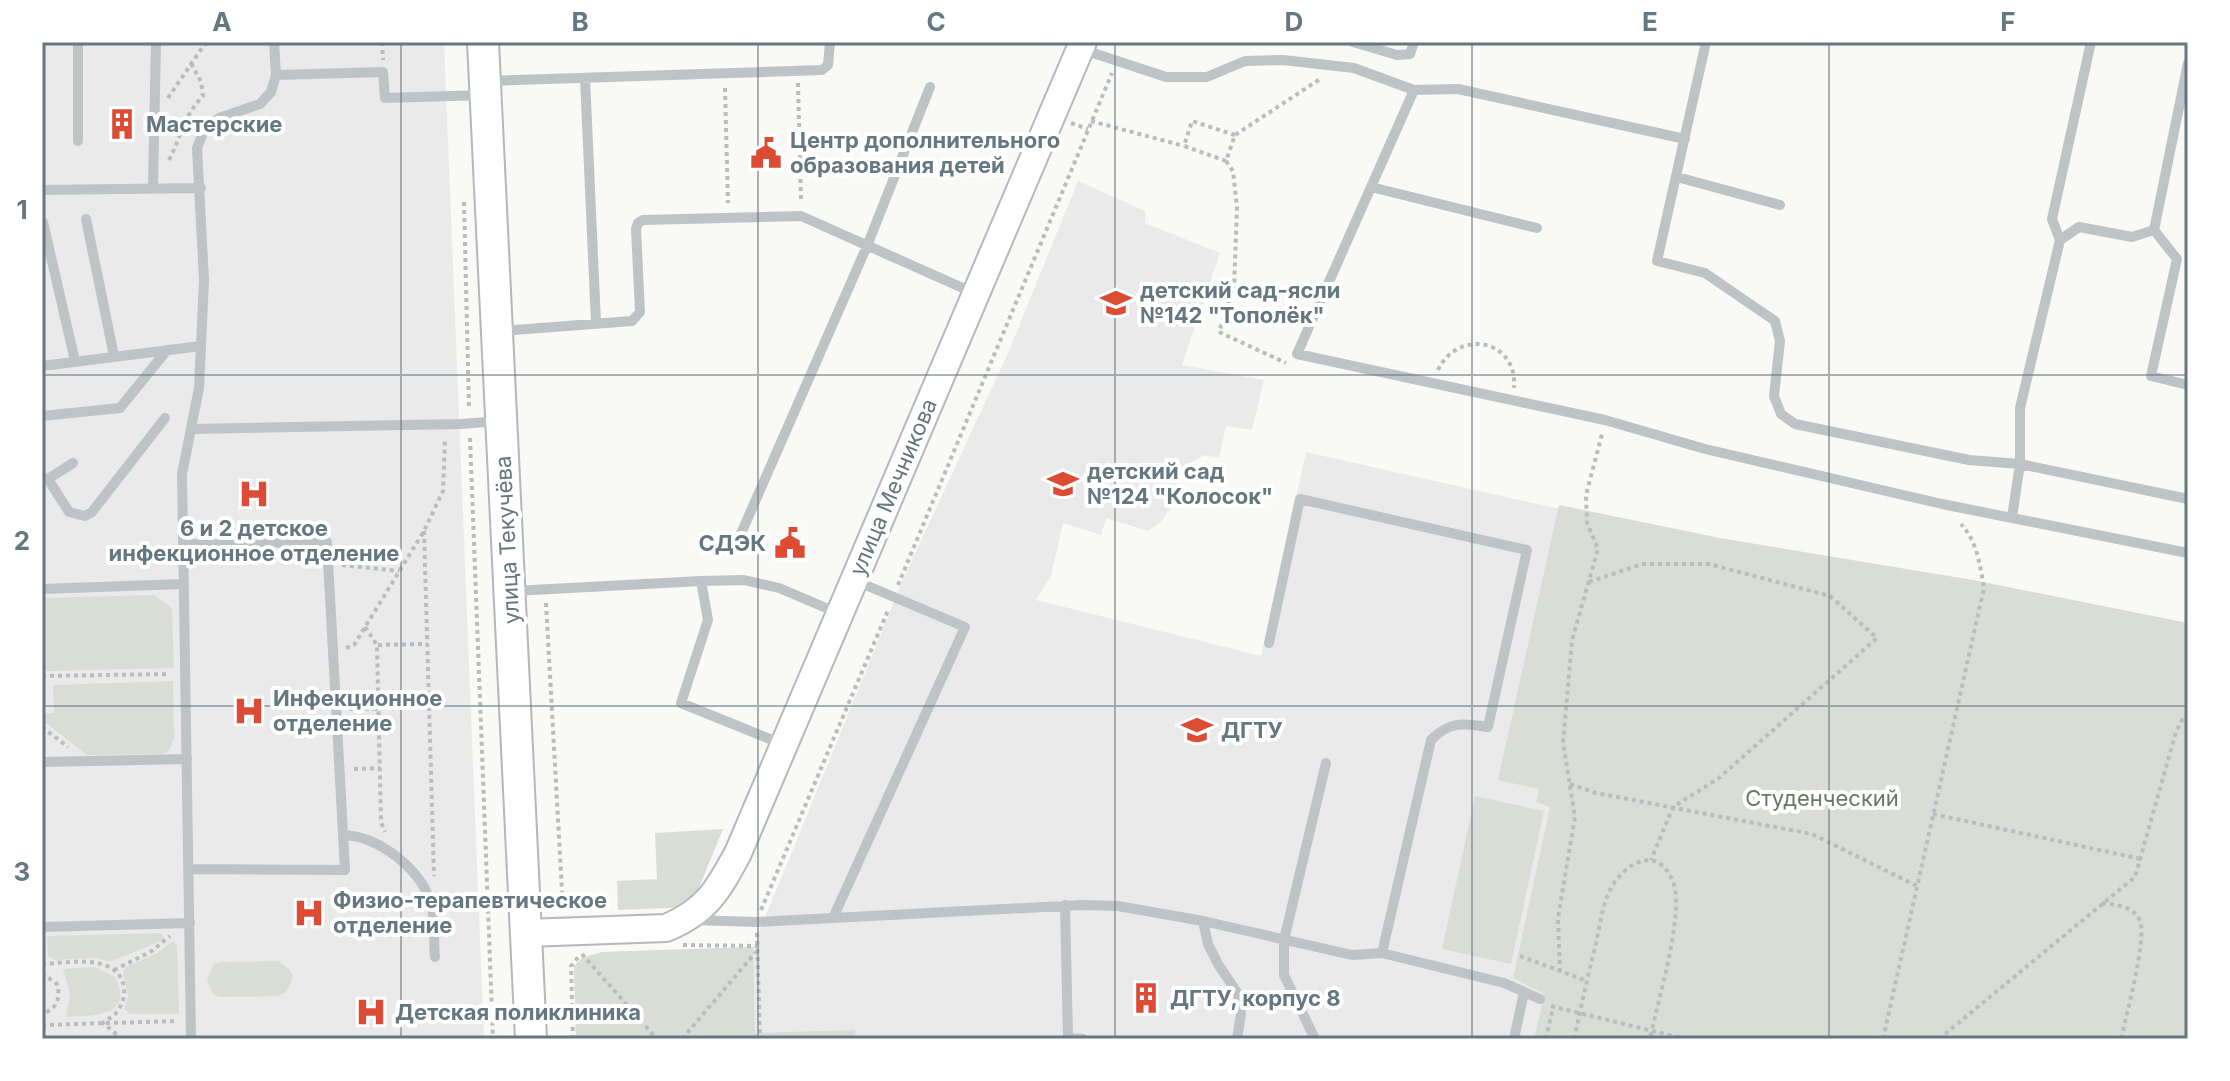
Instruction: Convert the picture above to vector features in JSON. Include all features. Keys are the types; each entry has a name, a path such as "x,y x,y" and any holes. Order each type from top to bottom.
{"main road":[{"name":"улица Текучёва","path":"483,42 531,1039"},
{"name":"улица Мечникова","path":"682,933 715,894 738,853 1081,46"},
{"path":"526,933 577,942 666,928 682,933"}],"lane":[{"path":"78,42 78,141"},
{"path":"153,188 156,42"},
{"path":"191,1039 182,474 199,388 201,346 204,280 197,148 205,128 219,118 260,104 271,92 276,75 274,42"},
{"path":"276,75 383,72 385,98 585,78 822,70 828,65 830,42"},
{"path":"1353,42 1397,55 1410,54 1414,42"},
{"path":"1706,42 1657,261 1705,273 1775,321 1780,341 1774,396 1781,414 1795,424 1969,460 2020,464 2188,499"},
{"path":"2012,517 2020,464 2020,408 2060,240 2052,219 2091,42"},
{"path":"1081,46 1166,77 1207,77 1245,61 1283,60 1354,68 1414,90 1458,89 1685,139"},
{"path":"2188,63 2154,230 2177,259 2151,376 2188,385"},
{"path":"585,78 596,323"},
{"path":"736,545 867,246 930,87"},
{"path":"1414,90 1297,354 1605,420 1705,449 1942,504 2188,553"},
{"path":"1677,177 1780,205"},
{"path":"1371,187 1537,228"},
{"path":"42,190 201,188"},
{"path":"497,331 632,321 637,318 640,312 638,223 643,220 801,216 976,293"},
{"path":"86,219 114,356"},
{"path":"43,222 75,361"},
{"path":"2060,240 2079,227 2132,237 2154,230"},
{"path":"42,366 201,346"},
{"path":"42,416 120,408 167,350"},
{"path":"73,463 45,479 69,512 85,516 92,512 165,418"},
{"path":"191,429 501,420"},
{"path":"1269,643 1300,499 1527,550 1488,727 1464,722 1443,727 1431,740 1382,953"},
{"path":"184,544 327,542 345,870 189,869"},
{"path":"510,592 744,580 767,585 839,614"},
{"path":"833,918 965,627 854,580"},
{"path":"701,581 708,620 681,703 784,745"},
{"path":"42,589 183,584"},
{"path":"42,762 187,759"},
{"path":"1315,1039 1284,975 1284,940 1326,763"},
{"path":"343,835 372,840 394,853 426,892 431,901 435,957"},
{"path":"1065,905 1068,1038 1083,1039"},
{"path":"682,933 756,922 1065,905 1118,906 1203,921 1352,955 1382,953 1504,983 1540,999"},
{"path":"1203,921 1213,954 1238,994 1241,1014 1237,1039"},
{"path":"42,927 190,923"},
{"path":"1514,1039 1524,992"}],"path":[{"path":"154,114 209,42"},
{"path":"760,1039 756,922 1118,61"},
{"path":"153,176 165,168 183,122 203,96 201,82 191,63"},
{"path":"1226,161 1235,135 1338,66"},
{"path":"798,71 801,216"},
{"path":"724,73 728,218"},
{"path":"1091,121 1184,146 1226,161 1233,171 1237,208 1234,287 1219,332 1292,365 1297,354"},
{"path":"1184,146 1192,121 1235,135"},
{"path":"464,190 469,423 493,1039"},
{"path":"1433,383 1441,365 1463,345 1493,347 1503,353 1511,366 1514,380 1512,400"},
{"path":"1560,972 1558,918 1575,817 1563,743 1572,640 1598,549 1587,523 1586,495 1605,420"},
{"path":"333,652 354,645 424,531 443,491 445,424"},
{"path":"1883,1039 1984,588 1971,534 1942,504"},
{"path":"424,531 435,883 426,892"},
{"path":"329,564 399,571"},
{"path":"1589,582 1642,564 1709,564 1830,596 1877,638 1719,778 1673,807 1651,860"},
{"path":"546,590 563,910 577,942 657,1039"},
{"path":"365,627 377,645 381,822 394,853"},
{"path":"377,645 427,644"},
{"path":"42,676 185,674"},
{"path":"336,709 378,709"},
{"path":"1939,1039 2135,877 2176,732 2182,720 2188,717"},
{"path":"42,727 86,761"},
{"path":"340,770 380,768"},
{"path":"1570,784 1596,793 1812,834 1917,886"},
{"path":"1933,814 2141,859"},
{"path":"1574,1039 1605,902 1624,869 1649,860 1661,865 1673,883 1676,910 1650,1039"},
{"path":"2102,903 2126,908 2140,922 2142,939 2121,1039"},
{"path":"114,970 168,940 176,923"},
{"path":"682,933 757,948"},
{"path":"577,942 590,950"},
{"path":"573,1039 571,966 576,957 577,942"},
{"path":"576,957 577,942"},
{"path":"682,1039 757,948"},
{"path":"1520,956 1587,981"},
{"path":"42,964 96,963 114,970 122,980 124,995 119,1010 103,1023"},
{"path":"42,973 57,984 59,995 55,1006 42,1014"},
{"path":"1540,999 1553,1007 1685,1039"},
{"path":"1546,1039 1553,1007"},
{"path":"42,1025 191,1021"},
{"path":"103,1023 122,1039"},
{"path":"1651,1031 1657,1039"}],"shaded area":[{"path":"42,42 444,42 484,1039 42,1039"},
{"name":"ДГТУ","path":"1078,181 1145,211 1145,223 1220,253 1182,365 1264,380 1252,430 1226,426 1219,458 1204,455 1181,468 1176,501 1160,523 1148,531 1106,518 1101,535 1063,523 1051,576 1036,600 1261,656 1306,452 1600,518 1536,802 1582,815 1534,1039 576,1039 574,966 582,958 602,952 753,947 905,575 1008,353"}],"green space":[{"name":"Студенческий","path":"1559,505 1720,538 1973,580 2188,623 2188,1039 1534,1039 1544,994 1513,978 1550,807 1536,802 1539,789 1498,780"},
{"path":"154,595 172,608 174,668 42,669 42,598"},
{"path":"173,681 174,739 168,752 87,755 42,720 42,713 54,713 53,685"},
{"path":"1475,796 1544,811 1511,964 1442,949"},
{"path":"723,829 691,907 618,910 617,881 657,879 655,833"},
{"path":"161,933 164,938 161,941 110,962 96,958 54,960 48,956 47,936"},
{"path":"173,941 177,945 179,1014 130,1014 124,1009 128,996 123,973 126,967 157,953"},
{"path":"753,947 755,1033 855,1030 856,1039 576,1039 574,966 582,958 602,952"},
{"path":"278,961 290,970 293,977 287,991 278,996 220,997 213,994 207,980 213,965 220,962"},
{"path":"95,967 115,977 120,990 116,1007 88,1016 66,1017 70,994 63,969"}],"place":[{"name":"Мастерские","path":"122,124"},
{"name":"Центр дополнительного образования детей","path":"766,153"},
{"name":"детский сад-ясли №142 \"Тополёк\"","path":"1116,303"},
{"name":"детский сад №124 \"Колосок\"","path":"1063,484"},
{"name":"6 и 2 детское инфекционное отделение","path":"254,494"},
{"name":"СДЭК","path":"790,543"},
{"name":"Инфекционное отделение","path":"249,711"},
{"name":"ДГТУ","path":"1197,730"},
{"name":"Физио-терапевтическое отделение","path":"309,913"},
{"name":"ДГТУ, корпус 8","path":"1146,998"},
{"name":"Детская поликлиника","path":"371,1012"}]}
